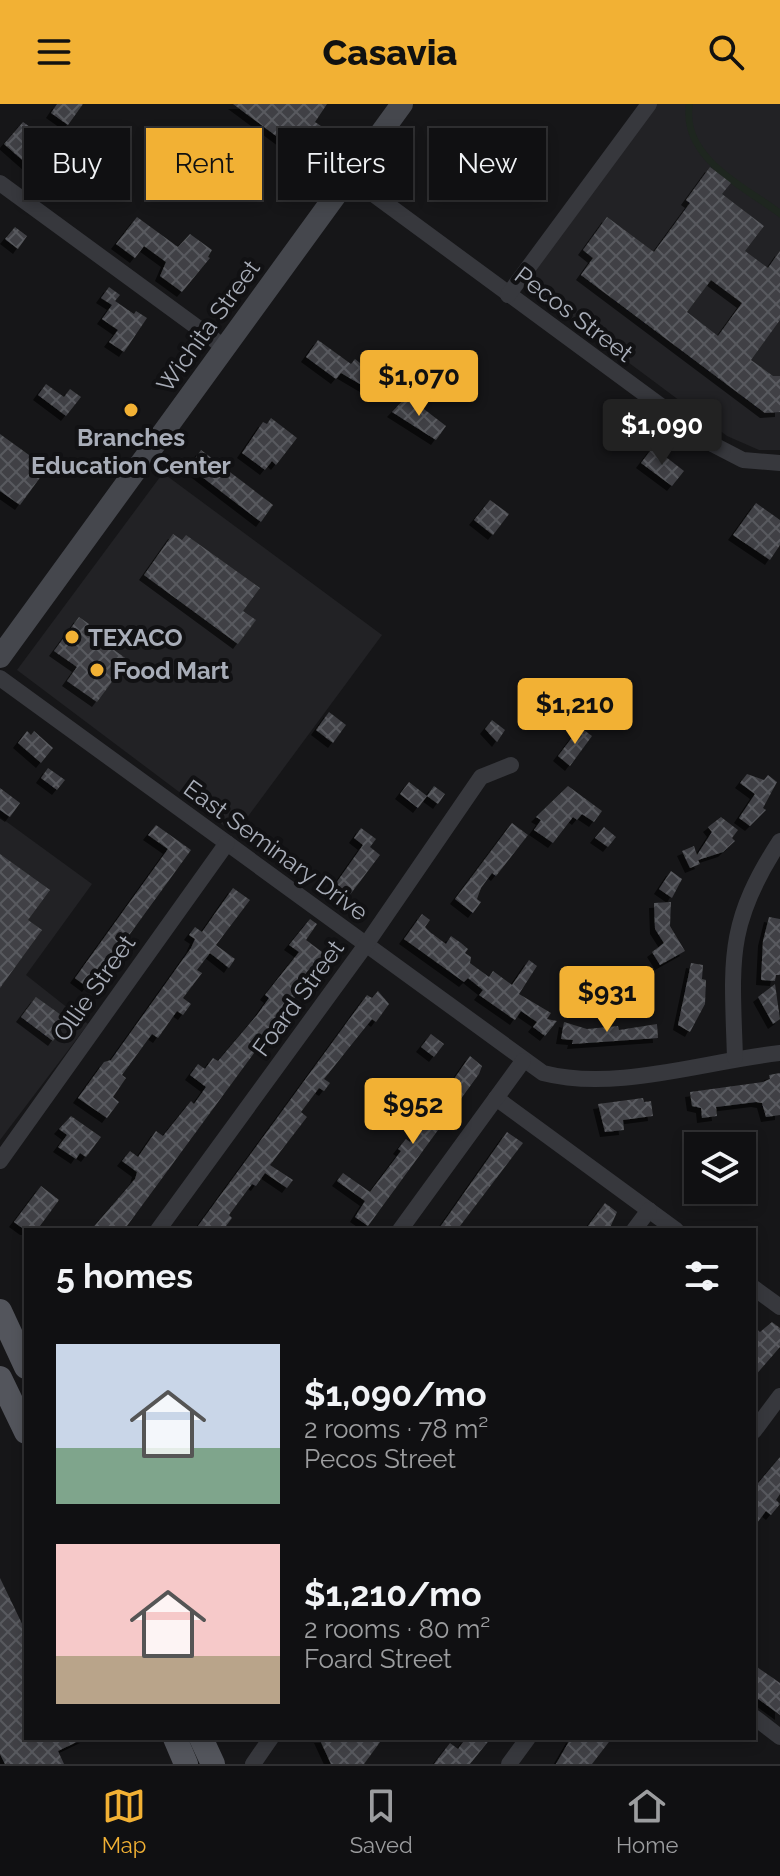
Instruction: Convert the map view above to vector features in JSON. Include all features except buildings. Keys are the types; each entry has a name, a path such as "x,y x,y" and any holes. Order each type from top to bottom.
{"main road":[{"name":"Wichita Street","path":"385,128 402,104"},
{"name":"Wichita Street","path":"0,657 333,200"},
{"path":"0,1311 24,1363"},
{"path":"0,1378 20,1403"},
{"path":"176,1740 186,1764"},
{"path":"202,1740 213,1764"}],"street":[{"path":"508,295 649,104"},
{"path":"0,183 224,347"},
{"name":"Pecos Street","path":"381,200 714,445 743,460 780,463"},
{"name":"East Seminary Drive","path":"0,678 523,1061 561,1077 611,1079 780,1053"},
{"name":"Foard Street","path":"159,1228 365,946 481,777 511,765"},
{"path":"735,1058 734,937 748,898 780,841"},
{"name":"Ollie Street","path":"0,1161 227,843"},
{"path":"401,1228 523,1061"},
{"path":"496,1098 673,1228"},
{"path":"636,1228 649,1210"},
{"path":"756,1289 780,1307"},
{"path":"756,1428 780,1396"},
{"path":"756,1719 780,1737"},
{"path":"253,1764 270,1740"},
{"path":"509,1764 527,1740"}],"shaded area":[{"path":"654,104 780,104 780,450 759,450 727,436 522,283"},
{"path":"686,104 693,104 693,122 707,153 735,178 780,209 780,218 731,184 702,157 686,124"},
{"path":"163,473 382,635 235,834 17,670"},
{"path":"0,817 92,884 26,975 88,1024 0,1140"}],"place":[{"name":"Branches Education Center","path":"131,410"},
{"name":"TEXACO","path":"72,637"},
{"name":"Food Mart","path":"97,670"}]}
